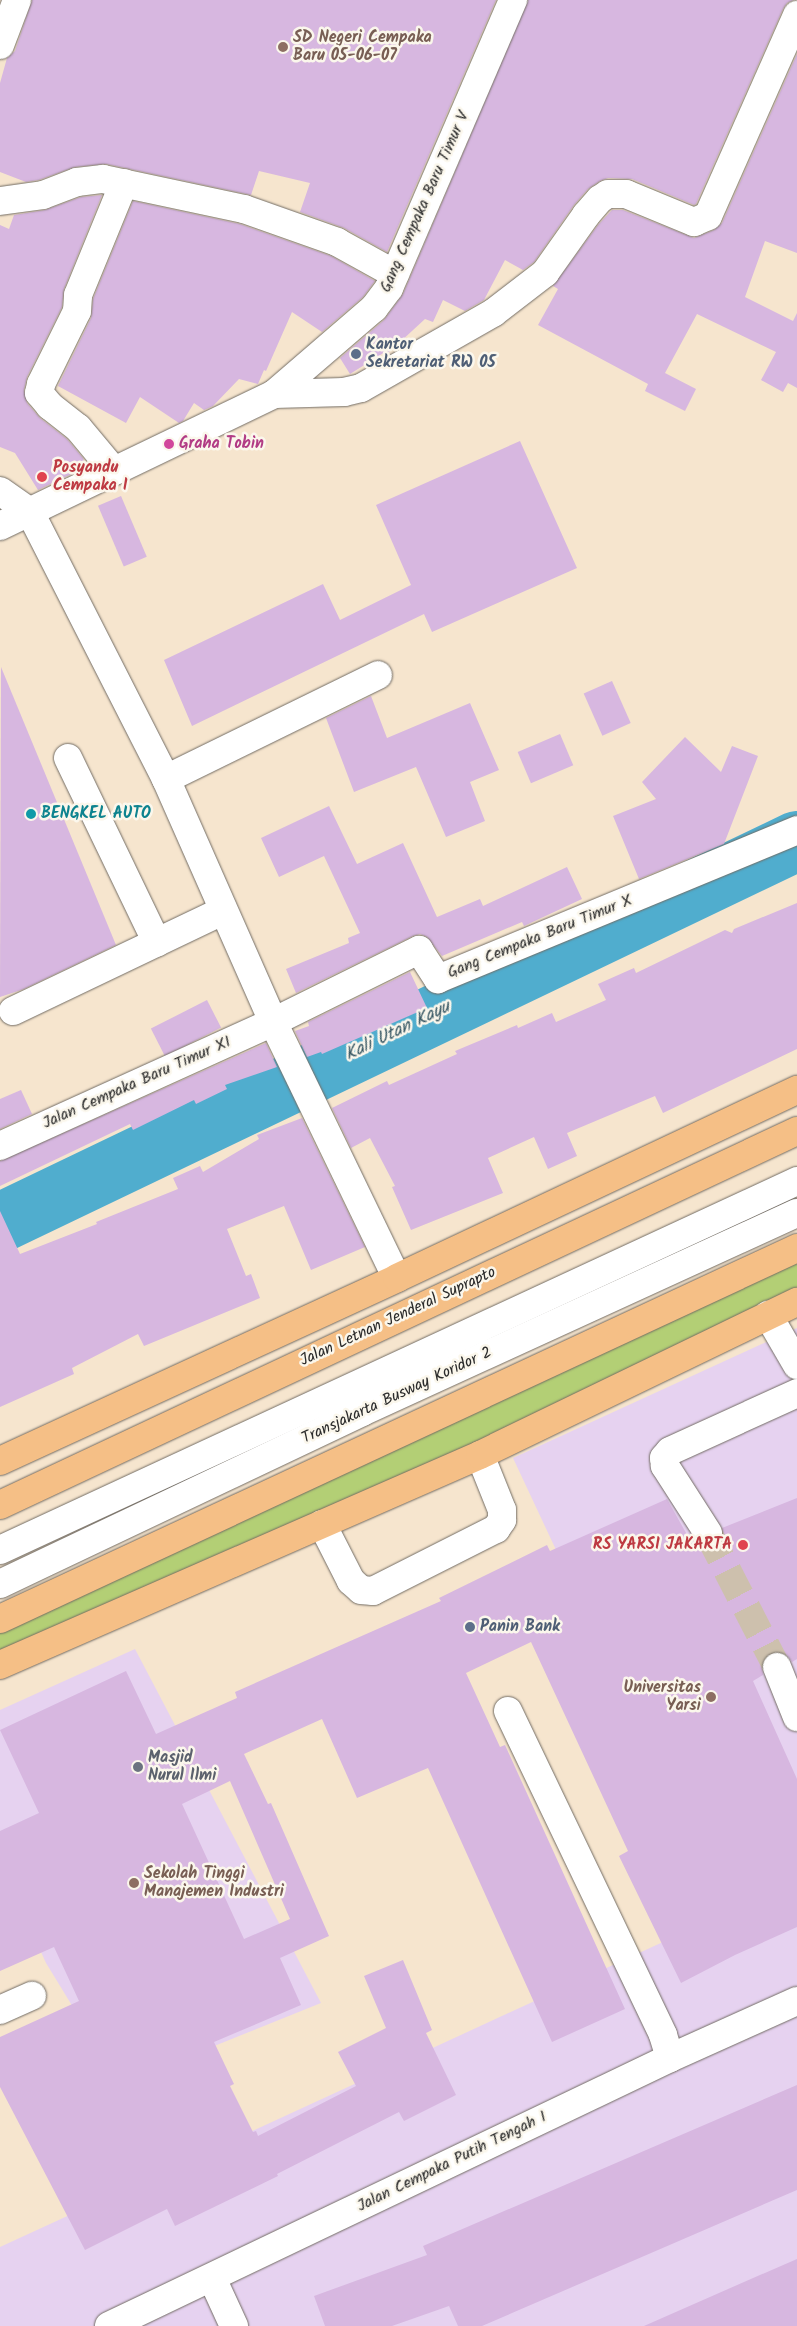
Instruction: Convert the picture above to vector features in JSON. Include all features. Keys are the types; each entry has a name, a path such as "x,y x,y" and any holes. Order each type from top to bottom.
{"main road":[{"path":"0,1461 397,1278 797,1090"},
{"name":"Jalan Letnan Jenderal Suprapto","path":"0,1505 797,1131"},
{"path":"0,1619 797,1248"},
{"path":"0,1665 480,1455 797,1302"}],"street":[{"path":"0,45 18,0"},
{"name":"Gang Cempaka Baru Timur V","path":"274,394 374,308 389,288 513,0"},
{"path":"0,526 274,394 344,392 361,388 493,313 546,274 586,215 600,199 608,194 626,194 694,222 708,216 797,15"},
{"path":"0,201 43,195 90,180 103,179 244,209 337,242 395,274"},
{"path":"114,471 78,428 50,406 40,393 41,384 77,311 78,295 124,183"},
{"path":"0,491 30,512 166,779 273,1022 397,1278"},
{"path":"166,779 378,675"},
{"path":"68,758 157,943"},
{"name":"Gang Cempaka Baru Timur X","path":"273,1022 419,950 438,979 797,830"},
{"path":"13,1011 223,910"},
{"name":"Jalan Cempaka Baru Timur XI","path":"0,1146 273,1022"},
{"name":"Transjakarta Busway Koridor 2","path":"0,1550 797,1181"},
{"name":"Transjakarta Busway Koridor 2","path":"0,1584 362,1412 797,1213"},
{"path":"768,1315 797,1365"},
{"path":"708,1533 668,1472 664,1458 670,1451 797,1393"},
{"path":"322,1524 351,1581 360,1590 373,1591 496,1529 502,1520 502,1510 480,1455"},
{"path":"777,1667 797,1717"},
{"path":"508,1711 658,2026 670,2058"},
{"path":"0,2010 32,1996"},
{"name":"Jalan Cempaka Putih Tengah I","path":"109,2326 670,2058 797,2000"},
{"path":"212,2278 234,2326"}],"shaded area":[{"path":"797,1328 797,2326 0,2326 0,2247 726,1913 513,1458"},
{"name":"Sekolah Tinggi Manajemen Industri","path":"135,1649 321,2003 120,2084 46,1963 0,1861 0,1710"}],"green space":[{"path":"797,1248 797,1302 0,1665 0,1618"}],"building":[{"path":"32,0 496,0 387,252 344,228 300,212 310,183 259,171 251,195 106,164 75,167 39,180 26,182 0,172 0,83 7,58 15,51"},
{"path":"528,0 794,0 787,3 783,9 696,204 694,205 632,179 608,178 600,181 588,189 574,205 534,262 523,270 505,260 484,300 465,311 443,300 433,322 425,319 387,354 385,352 350,374 340,358 384,320 403,294"},
{"path":"797,54 797,253 765,241 745,297 793,321 797,313 797,388 788,383 783,392 761,380 776,352 697,314 665,373 696,389 685,411 645,391 648,384 538,325 558,289 553,286 598,225 612,210 623,210 694,238 714,230 722,223"},
{"path":"102,195 64,289 62,307 27,377 24,390 27,403 40,418 67,439 83,458 86,467 38,490 15,453 0,447 0,225 9,229 14,215 45,210 81,197"},
{"path":"133,201 240,224 331,256 375,281 363,297 322,332 292,312 266,371 264,370 258,384 239,379 213,406 204,410 194,403 183,421 179,423 140,397 126,423 58,386 91,318 93,299"},
{"path":"520,441 577,568 432,632 424,614 192,726 164,660 323,584 340,620 411,585 376,505"},
{"path":"121,496 147,557 124,567 98,506"},
{"name":"BENGKEL AUTO","path":"1,667 116,945 24,989 0,997"},
{"path":"612,681 631,723 602,736 584,694"},
{"path":"371,696 387,738 470,703 499,770 470,782 485,821 446,837 416,767 354,792 326,718"},
{"path":"560,734 573,765 531,783 518,752"},
{"path":"685,737 721,772 732,746 758,756 724,844 639,879 613,816 656,799 642,782"},
{"path":"329,806 357,864 403,843 437,917 480,899 483,906 567,867 582,899 524,926 522,922 442,956 427,937 420,934 413,936 296,993 286,969 349,943 348,938 360,933 324,856 279,877 261,838"},
{"path":"797,903 797,1049 663,1113 655,1096 567,1133 577,1156 548,1169 534,1137 488,1158 503,1193 411,1230 392,1187 395,1186 370,1138 351,1148 332,1108 387,1081 389,1085 457,1054 455,1051 517,1025 518,1028 552,1013 556,1022 606,1000 598,984 634,968 636,973 725,930 732,933 734,929"},
{"path":"410,972 427,1008 322,1054 321,1052 307,1057 295,1031 309,1026 308,1022"},
{"path":"207,1000 221,1028 165,1056 151,1029"},
{"path":"266,1043 277,1067 225,1085 227,1089 196,1104 194,1100 133,1130 130,1124 0,1186 0,1161"},
{"path":"21,1090 32,1114 0,1129 0,1099"},
{"path":"302,1118 365,1247 311,1270 284,1206 227,1229 246,1276 251,1274 260,1298 144,1346 138,1334 72,1368 74,1374 0,1407 0,1211 20,1254 97,1224 96,1222 178,1189 173,1178 200,1166 203,1172 259,1139 257,1135"},
{"path":"797,1498 797,1659 792,1662 787,1655 780,1652 771,1653 765,1657 762,1664 763,1675 753,1681 797,1779 797,1927 735,1955 681,1983 619,1856 628,1851 531,1642 466,1673 500,1747 505,1745 625,2009 552,2042 428,1768 357,1798 322,1719 244,1754 268,1804 271,1803 329,1936 280,1958 301,2005 214,2042 234,2084 230,2086 253,2132 256,2131 258,2136 356,2086 338,2052 386,2028 364,1976 403,1960 432,2030 426,2033 456,2095 404,2121 399,2112 277,2174 278,2176 175,2226 167,2209 85,2250 0,2087 0,2037 79,2001 54,1947 0,1971 0,1831 39,1813 0,1730 126,1671 156,1734 237,1698 235,1692 441,1601 439,1598 547,1545 550,1551 667,1499 690,1540 693,1539 700,1547 708,1549 722,1541 722,1528","holes":["230,1781 290,1919 244,1939 182,1804"]},
{"path":"797,2085 797,2190 482,2326 458,2326 449,2306 392,2326 325,2326 314,2296 427,2255 423,2246"},
{"path":"797,2259 797,2326 644,2326 744,2282"}],"waterway":[{"name":"Kali Utan Kayu","path":"0,1223 797,841"}],"tunnel":[{"path":"708,1533 777,1667"}],"place":[{"name":"SD Negeri Cempaka Baru 05-06-07","path":"283,47"},
{"name":"Kantor Sekretariat RW 05","path":"356,354"},
{"name":"Graha Tobin","path":"169,444"},
{"name":"Posyandu Cempaka I","path":"42,477"},
{"name":"BENGKEL AUTO","path":"31,814"},
{"name":"RS YARSI JAKARTA","path":"743,1545"},
{"name":"Panin Bank","path":"470,1627"},
{"name":"Universitas Yarsi","path":"711,1697"},
{"name":"Masjid Nurul Ilmi","path":"138,1767"},
{"name":"Sekolah Tinggi Manajemen Industri","path":"134,1883"}]}
